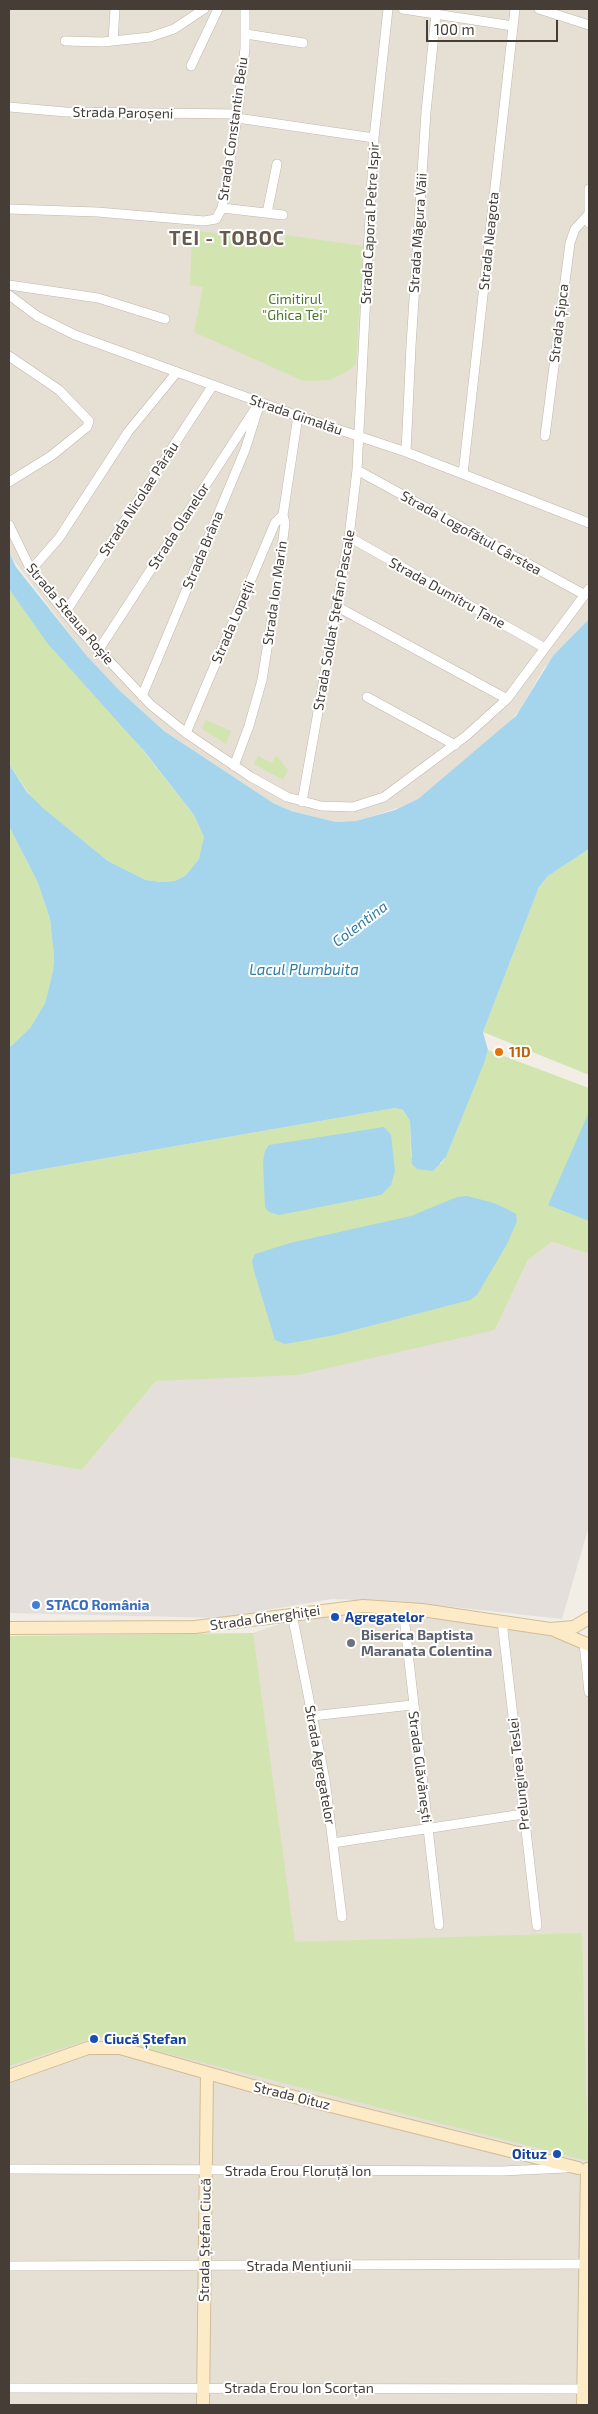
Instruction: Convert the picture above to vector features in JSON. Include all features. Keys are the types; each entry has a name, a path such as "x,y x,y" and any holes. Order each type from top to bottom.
{"street":[{"path":"114,41 115,9"},
{"path":"65,41 114,41 161,34 186,22 204,9"},
{"path":"191,66 218,9"},
{"name":"Strada Constantin Beiu","path":"9,209 97,212 209,221 216,219 222,208 237,116 246,34 245,9"},
{"name":"Strada Caporal Petre Ispir","path":"360,437 374,138 388,9"},
{"path":"403,9 513,26"},
{"name":"Strada Neagota","path":"463,474 515,9"},
{"path":"539,9 589,25"},
{"name":"Strada Măgura Văii","path":"406,452 426,112 436,14"},
{"path":"246,34 303,43"},
{"name":"Strada Paroșeni","path":"9,108 66,112 237,116 374,138"},
{"path":"267,213 277,164"},
{"name":"Strada Șipca","path":"545,436 570,243 575,229 589,219 589,189"},
{"path":"222,208 283,215"},
{"path":"9,285 98,298 165,319"},
{"name":"Strada Gimalău","path":"9,295 37,316 75,334 298,416 406,452 589,523"},
{"path":"9,356 58,390 89,421 87,427 51,456 9,482"},
{"path":"31,570 59,538 128,432 177,372"},
{"name":"Strada Nicolae Pârâu","path":"65,613 213,385"},
{"name":"Strada Olanelor","path":"98,651 260,402"},
{"name":"Strada Brâna","path":"142,696 246,450 260,402"},
{"name":"Strada Ion Marin","path":"234,766 254,711 262,680 284,534 283,514 298,416"},
{"name":"Strada Soldat Ștefan Pascale","path":"302,802 349,538 360,437"},
{"name":"Strada Logofătul Cârstea","path":"357,470 587,592"},
{"name":"Strada Lopeții","path":"186,732 272,530 283,514"},
{"name":"Strada Steaua Roșie","path":"9,525 31,570 98,651 142,696 186,732 234,766 273,790 302,802 342,808 375,801 399,788 490,716 507,699 587,592"},
{"name":"Strada Dumitru Țane","path":"349,538 545,648"},
{"path":"336,606 507,699"},
{"path":"367,697 455,744"},
{"name":"Strada Gherghiței","path":"9,1628 186,1628 349,1606 403,1608 502,1621 550,1629 570,1637 588,1640"},
{"name":"Strada Glăvănești","path":"403,1608 412,1705 439,1925"},
{"name":"Strada Agregatelor","path":"292,1614 324,1780 342,1917"},
{"name":"Strada Gherghiței","path":"550,1629 574,1627 589,1618"},
{"name":"Prelungirea Teslei","path":"502,1621 537,1926"},
{"path":"588,1640 589,1692"},
{"path":"312,1716 412,1705"},
{"path":"333,1843 523,1814"},
{"name":"Strada Oituz","path":"9,2076 88,2048 104,2046 120,2048 207,2074 585,2169"},
{"name":"Strada Ștefan Ciucă","path":"203,2405 207,2074"},
{"path":"583,2405 586,2389 587,2333 585,2169"},
{"name":"Strada Erou Floruță Ion","path":"9,2170 502,2171 585,2169"},
{"name":"Strada Mențiunii","path":"9,2266 587,2264"},
{"name":"Strada Erou Ion Scorțan","path":"9,2388 586,2389"}],"shaded area":[{"path":"9,9 589,9 589,619 544,668 521,708 509,723 418,799 407,805 356,821 336,822 291,811 273,803 164,731 119,690 86,655 9,552"},
{"path":"552,1242 589,1254 589,1526 562,1619 407,1602 332,1599 220,1618 9,1613 9,1457 82,1470 156,1381 495,1330 528,1260"},
{"path":"363,1609 410,1613 561,1636 589,1648 589,2405 9,2405 9,1638 184,1639 253,1633 306,1615"}],"green space":[{"name":"Cimitirul \"Ghica Tei\"","path":"192,230 284,242 286,235 363,246 356,364 348,371 330,380 303,381 194,332 203,287 190,285"},
{"path":"9,589 56,653 115,715 194,815 204,837 203,848 199,859 185,876 174,881 146,880 108,861 34,801 9,764"},
{"path":"206,720 231,731 226,744 202,729"},
{"path":"276,755 288,770 283,780 254,764 258,756 272,763"},
{"path":"9,826 38,883 50,919 54,956 53,971 45,1003 30,1028 9,1048"},
{"path":"589,849 589,1075 483,1032 539,887 548,876"},
{"path":"488,1050 589,1088 589,1254 552,1242 528,1260 495,1330 298,1375 156,1381 82,1470 9,1457 9,1175 395,1108 403,1110 410,1121 411,1157 441,1164 446,1157"},
{"path":"253,1633 295,1942 582,1933 588,2161 103,2037 91,2039 9,2066 9,1636"}],"water":[{"name":"Lacul Plumbuita","path":"9,552 16,567 86,655 119,690 164,731 273,803 291,811 336,822 356,821 395,810 418,799 516,716 553,656 589,619 589,849 548,876 539,887 483,1032 488,1050 484,1063 446,1157 433,1171 417,1169 412,1164 410,1121 403,1110 395,1108 9,1175 9,1048 30,1028 45,1003 53,971 54,956 50,919 38,883 9,826 9,764 27,792 43,808 108,861 146,880 174,881 185,876 199,859 204,837 194,815 144,751 48,644 9,589"},
{"path":"589,1112 589,1221 548,1205"},
{"path":"384,1127 391,1135 395,1171 391,1185 381,1195 279,1215 269,1212 265,1207 263,1162 265,1151 269,1145"},
{"path":"467,1196 494,1203 509,1210 516,1214 517,1221 507,1244 477,1295 470,1300 335,1335 285,1344 275,1340 254,1271 252,1261 255,1254 290,1243 411,1216 457,1197"}],"place":[{"name":"11D","path":"499,1052"},
{"name":"STACO România","path":"36,1605"},
{"name":"Agregatelor","path":"335,1617"},
{"name":"Biserica Baptista Maranata Colentina","path":"351,1643"},
{"name":"Ciucă Ștefan","path":"94,2039"},
{"name":"Oituz","path":"557,2154"}],"district":[{"name":"TEI - TOBOC","path":"227,239"}],"water label":[{"name":"Colentina","path":"360,924"}]}
